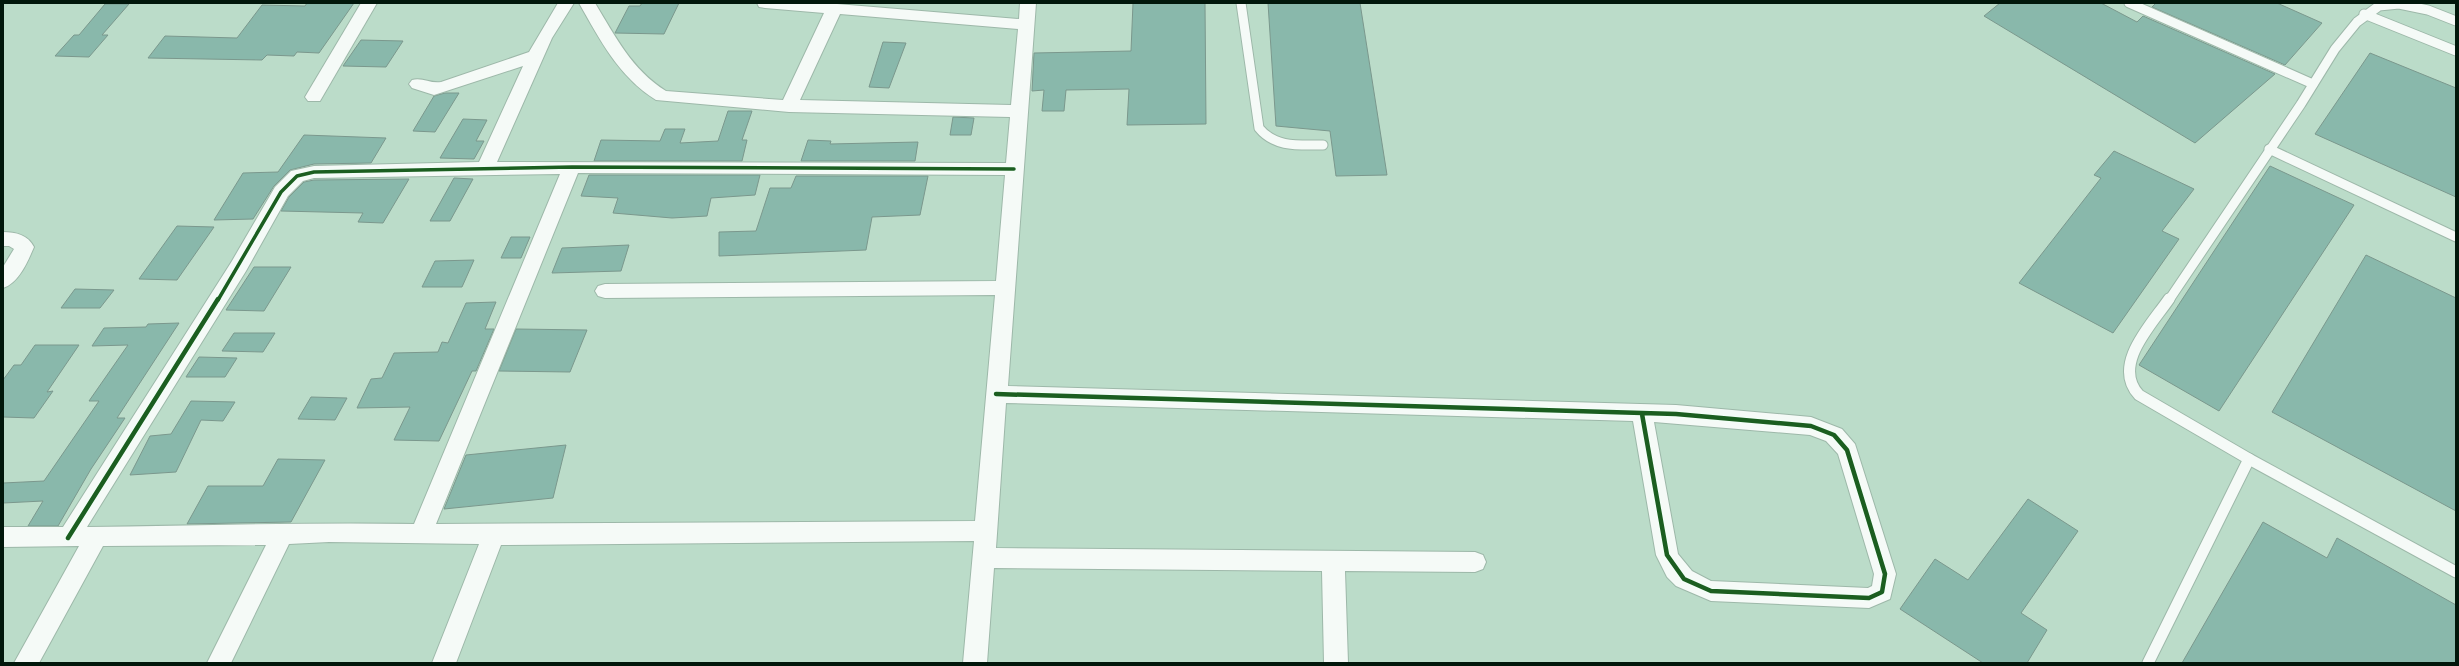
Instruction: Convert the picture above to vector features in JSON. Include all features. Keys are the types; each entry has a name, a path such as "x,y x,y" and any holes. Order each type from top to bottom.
{"street":[{"path":"314,97 368,3"},
{"path":"486,167 535,56 566,3"},
{"path":"587,3 632,72 656,92 675,97 789,106 1019,111"},
{"path":"765,3 1026,25"},
{"path":"975,663 1028,3"},
{"path":"789,106 834,9"},
{"path":"418,84 434,89 444,87 535,56"},
{"path":"68,538 239,266 288,183 298,176 314,172 486,167 1014,169"},
{"path":"421,534 572,167"},
{"path":"3,239 13,239 25,247 19,260 3,281"},
{"path":"605,291 1005,288"},
{"path":"996,394 1683,415 1811,426 1834,435 1847,450 1885,574 1882,592 1869,598 1711,590 1691,584 1676,572 1667,555 1642,414"},
{"path":"3,537 68,538 282,535 329,532 494,534 986,530"},
{"path":"444,663 494,534"},
{"path":"219,663 282,535"},
{"path":"26,663 96,537"},
{"path":"983,558 1476,562"},
{"path":"1333,561 1336,663"}],"lane":[{"path":"1242,3 1259,128 1265,138 1279,144 1323,145"},
{"path":"2129,3 2313,84"},
{"path":"2454,19 2422,8 2396,4 2378,6 2364,14 2340,42 2133,353 2129,369 2131,384 2141,396 2249,459 2456,572"},
{"path":"2364,14 2456,51"},
{"path":"2269,150 2456,237"},
{"path":"2148,663 2249,459"}],"building":[{"path":"307,3 354,3 319,53 297,52 294,56 267,55 262,60 148,58 165,36 237,38 262,5 305,6"},
{"path":"642,3 679,3 664,34 615,33 629,6 640,6"},
{"path":"1133,3 1205,3 1206,124 1127,125 1129,89 1066,90 1064,111 1042,111 1044,90 1032,91 1034,53 1131,51"},
{"path":"1268,3 1360,3 1387,175 1336,176 1330,131 1276,126"},
{"path":"2000,3 2101,3 2137,22 2143,16 2275,74 2195,143 1984,16"},
{"path":"2156,3 2277,3 2322,23 2285,65 2152,7"},
{"path":"105,4 129,4 102,35 108,35 89,57 55,56 74,35 79,35"},
{"path":"361,40 403,41 386,67 343,66"},
{"path":"883,42 906,43 889,88 869,87"},
{"path":"2370,53 2456,88 2456,197 2315,134"},
{"path":"445,93 459,93 435,132 413,131 434,96"},
{"path":"728,111 752,111 742,140 747,140 742,161 594,161 601,140 660,141 665,129 685,129 680,143 718,141"},
{"path":"953,117 974,118 971,135 950,135"},
{"path":"463,119 487,120 476,141 484,141 474,159 440,158"},
{"path":"304,135 386,138 371,163 314,164 290,170 274,186 253,219 214,220 243,173 278,172"},
{"path":"808,140 831,141 830,144 918,142 915,161 801,161"},
{"path":"2114,151 2194,189 2162,231 2179,239 2113,333 2019,283 2101,178 2094,175"},
{"path":"2270,166 2354,205 2219,411 2139,365"},
{"path":"589,175 760,175 755,195 711,198 707,216 672,218 613,213 618,198 581,196"},
{"path":"796,176 928,176 920,215 872,217 866,250 719,256 719,232 756,231 770,188 791,188"},
{"path":"454,178 473,179 450,221 430,221"},
{"path":"409,179 383,223 358,222 363,213 281,211 289,197 304,182 314,180"},
{"path":"177,226 214,227 177,280 139,279"},
{"path":"511,237 530,237 521,258 501,258"},
{"path":"629,245 621,271 552,273 562,248"},
{"path":"2366,255 2456,298 2456,511 2272,412"},
{"path":"474,260 462,287 422,287 435,261"},
{"path":"254,267 291,267 264,311 226,310"},
{"path":"75,289 114,290 100,308 61,308"},
{"path":"496,302 485,329 494,329 476,371 472,371 439,441 394,440 410,407 357,408 371,379 382,378 394,353 438,352 442,342 448,343 466,303"},
{"path":"179,323 117,418 125,418 91,469 58,526 28,526 43,501 3,503 3,483 44,481 99,401 89,401 128,345 92,346 104,328 146,327 148,324"},
{"path":"516,329 587,330 570,372 499,371"},
{"path":"234,333 275,333 263,352 222,351"},
{"path":"35,345 79,345 47,392 53,391 34,418 3,417 3,380 14,365 21,365"},
{"path":"199,357 237,358 225,377 186,377"},
{"path":"311,397 347,398 335,420 298,419"},
{"path":"191,401 235,402 223,421 201,420 176,472 130,475 150,436 171,434"},
{"path":"566,445 553,498 444,509 466,455"},
{"path":"278,459 325,460 291,522 187,524 208,486 263,486"},
{"path":"2028,499 2078,531 2021,613 2047,630 2027,663 1983,663 1900,609 1935,559 1968,580"},
{"path":"2263,522 2327,558 2337,538 2456,605 2456,663 2182,663"}],"cycle path":[{"path":"68,538 239,266 281,192 297,176 314,172 572,167 1014,169"},
{"path":"996,394 1676,414 1811,426 1834,435 1847,450 1885,574 1882,592 1869,598 1711,591 1684,579 1675,569 1667,555 1642,414"}]}
